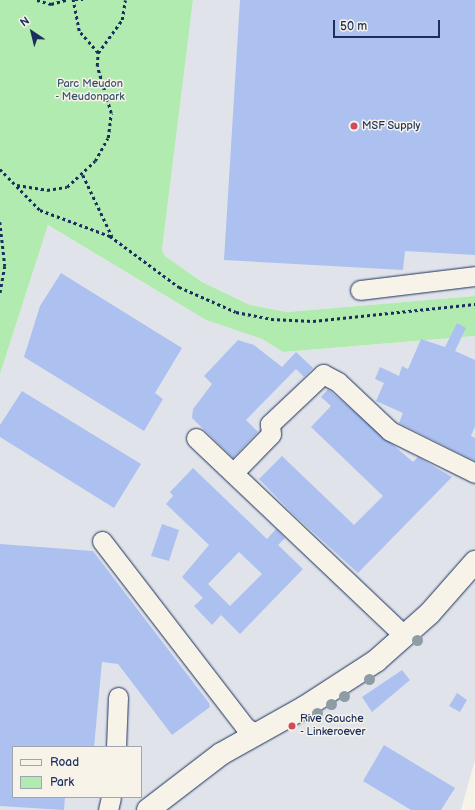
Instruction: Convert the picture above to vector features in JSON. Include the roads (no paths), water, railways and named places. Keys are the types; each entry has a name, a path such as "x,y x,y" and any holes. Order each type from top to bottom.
{"main road":[{"path":"148,810 194,772 256,734 336,689 405,636 475,562"}],"lane":[{"path":"360,290 475,276"},
{"path":"233,473 271,434 270,424 323,374 338,382 390,431 475,473"},
{"path":"196,438 405,636"},
{"path":"102,541 245,727 256,734"},
{"path":"116,746 118,697"},
{"path":"108,810 111,798"}],"place":[{"name":"MSF Supply","path":"354,126"},
{"name":"Rive Gauche - Linkeroever","path":"292,726"}],"park label":[{"name":"Parc Meudon - Meudonpark","path":"90,91"}]}
